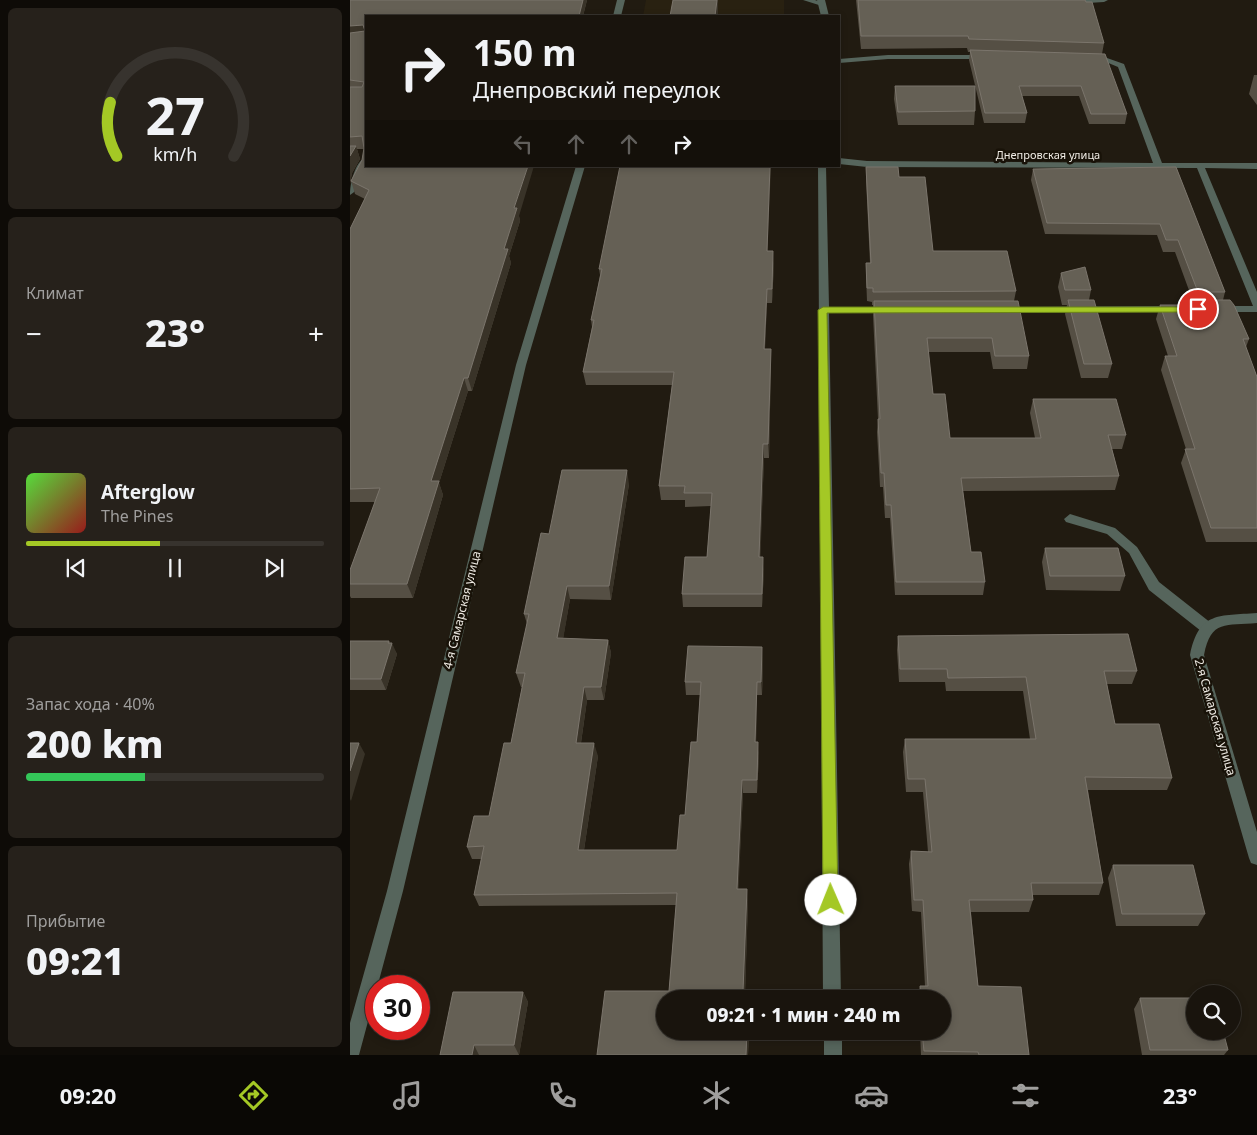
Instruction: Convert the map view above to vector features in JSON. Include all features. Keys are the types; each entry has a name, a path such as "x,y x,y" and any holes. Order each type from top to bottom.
{"street":[{"path":"617,15 621,0"},
{"path":"807,0 822,2 825,15"},
{"path":"1066,2 1104,0"},
{"path":"840,61 888,56 992,57"},
{"path":"1078,60 1107,60 1120,66 1159,167"},
{"path":"350,192 364,156"},
{"name":"Днепровская улица","path":"840,162 867,164 1159,167 1257,166"},
{"path":"1200,166 1257,304"},
{"name":"4-я Самарская улица","path":"350,1055 395,891 521,365 580,167"},
{"path":"822,167 832,990"},
{"path":"990,310 1188,309"},
{"path":"1208,309 1257,309"},
{"path":"823,310 902,310"},
{"path":"1070,519 1111,531 1133,550 1154,586 1206,627 1224,620 1257,618"},
{"name":"2-я Самарская улица","path":"1206,627 1199,638 1197,656 1257,858"},
{"path":"833,1040 833,1055"}],"shaded area":[{"path":"646,0 784,0 784,15 643,15"}],"building":[{"path":"350,0 583,0 579,15 365,15 365,31 363,25 350,26"},
{"path":"673,0 717,0 715,15 670,15"},
{"path":"858,0 1085,0 1086,2 1092,2 1104,43 969,39 968,36 861,36"},
{"path":"365,31 365,167 528,167 514,208 517,208 504,249 508,249 468,378 464,378 431,481 439,481 407,584 350,584 350,570 380,488 350,489 350,229 369,190 351,181 362,160 364,148 362,136 350,137 350,87 362,87 364,82 350,80 350,33"},
{"path":"970,50 1105,54 1127,114 1091,114 1081,86 1019,86 1027,113 985,113"},
{"path":"895,86 975,86 975,111 898,112"},
{"path":"350,146 356,146 350,156"},
{"path":"620,167 770,167 767,251 773,251 772,289 767,289 764,349 771,349 768,444 763,444 759,557 763,557 762,594 682,594 685,557 707,557 712,493 684,493 685,486 659,486 674,372 583,372 594,320 591,320 602,269 599,269"},
{"path":"866,167 898,167 899,177 925,177 933,251 1007,251 1016,291 873,292 873,288 867,288 866,263 871,263"},
{"path":"1176,167 1225,292 1198,292 1178,240 1166,240 1160,224 1047,223 1033,169"},
{"path":"1085,267 1091,290 1065,290 1061,273"},
{"path":"1068,300 1094,300 1112,364 1084,364"},
{"path":"1202,300 1230,300 1249,339 1243,339 1257,377 1257,528 1211,528 1185,449 1195,449 1165,356 1177,356 1160,305 1204,305"},
{"path":"874,301 1018,301 1029,356 995,356 992,338 927,338 933,394 945,394 950,438 1041,438 1033,399 1116,399 1126,435 1108,435 1119,476 961,478 971,552 981,552 985,582 896,582 891,505 886,505 884,473 881,473"},
{"path":"562,470 627,470 609,586 567,586 557,638 608,640 601,687 584,687 576,743 594,743 578,850 677,850 680,815 685,815 691,742 697,742 701,682 685,682 688,646 762,647 761,682 757,682 755,742 758,742 757,780 742,780 737,889 747,889 743,990 669,990 677,893 474,895 484,846 467,847 474,816 489,816 504,743 511,743 525,673 516,673 529,614 524,614 541,533 549,534"},
{"path":"1045,548 1118,548 1125,576 1050,576"},
{"path":"1128,634 1137,671 1104,671 1115,724 1159,724 1172,778 1085,777 1103,883 1031,883 1033,900 969,900 978,986 1021,987 1029,1055 979,1055 978,1052 924,1051 923,1040 951,1040 951,990 920,990 920,986 928,986 923,900 914,900 911,851 932,852 925,779 908,779 905,739 1036,739 1026,677 948,678 947,669 900,669 898,636"},
{"path":"350,641 389,641 388,643 392,643 381,679 350,679"},
{"path":"350,743 359,743 350,771"},
{"path":"1113,865 1193,865 1205,914 1122,914"},
{"path":"605,991 656,991 656,1040 747,1040 746,1055 597,1055"},
{"path":"453,992 523,992 514,1045 474,1045 472,1055 440,1055"},
{"path":"1140,998 1186,998 1186,1040 1225,1040 1228,1050 1150,1050"}],"route":[{"path":"831,900 823,310 1198,309"}]}
